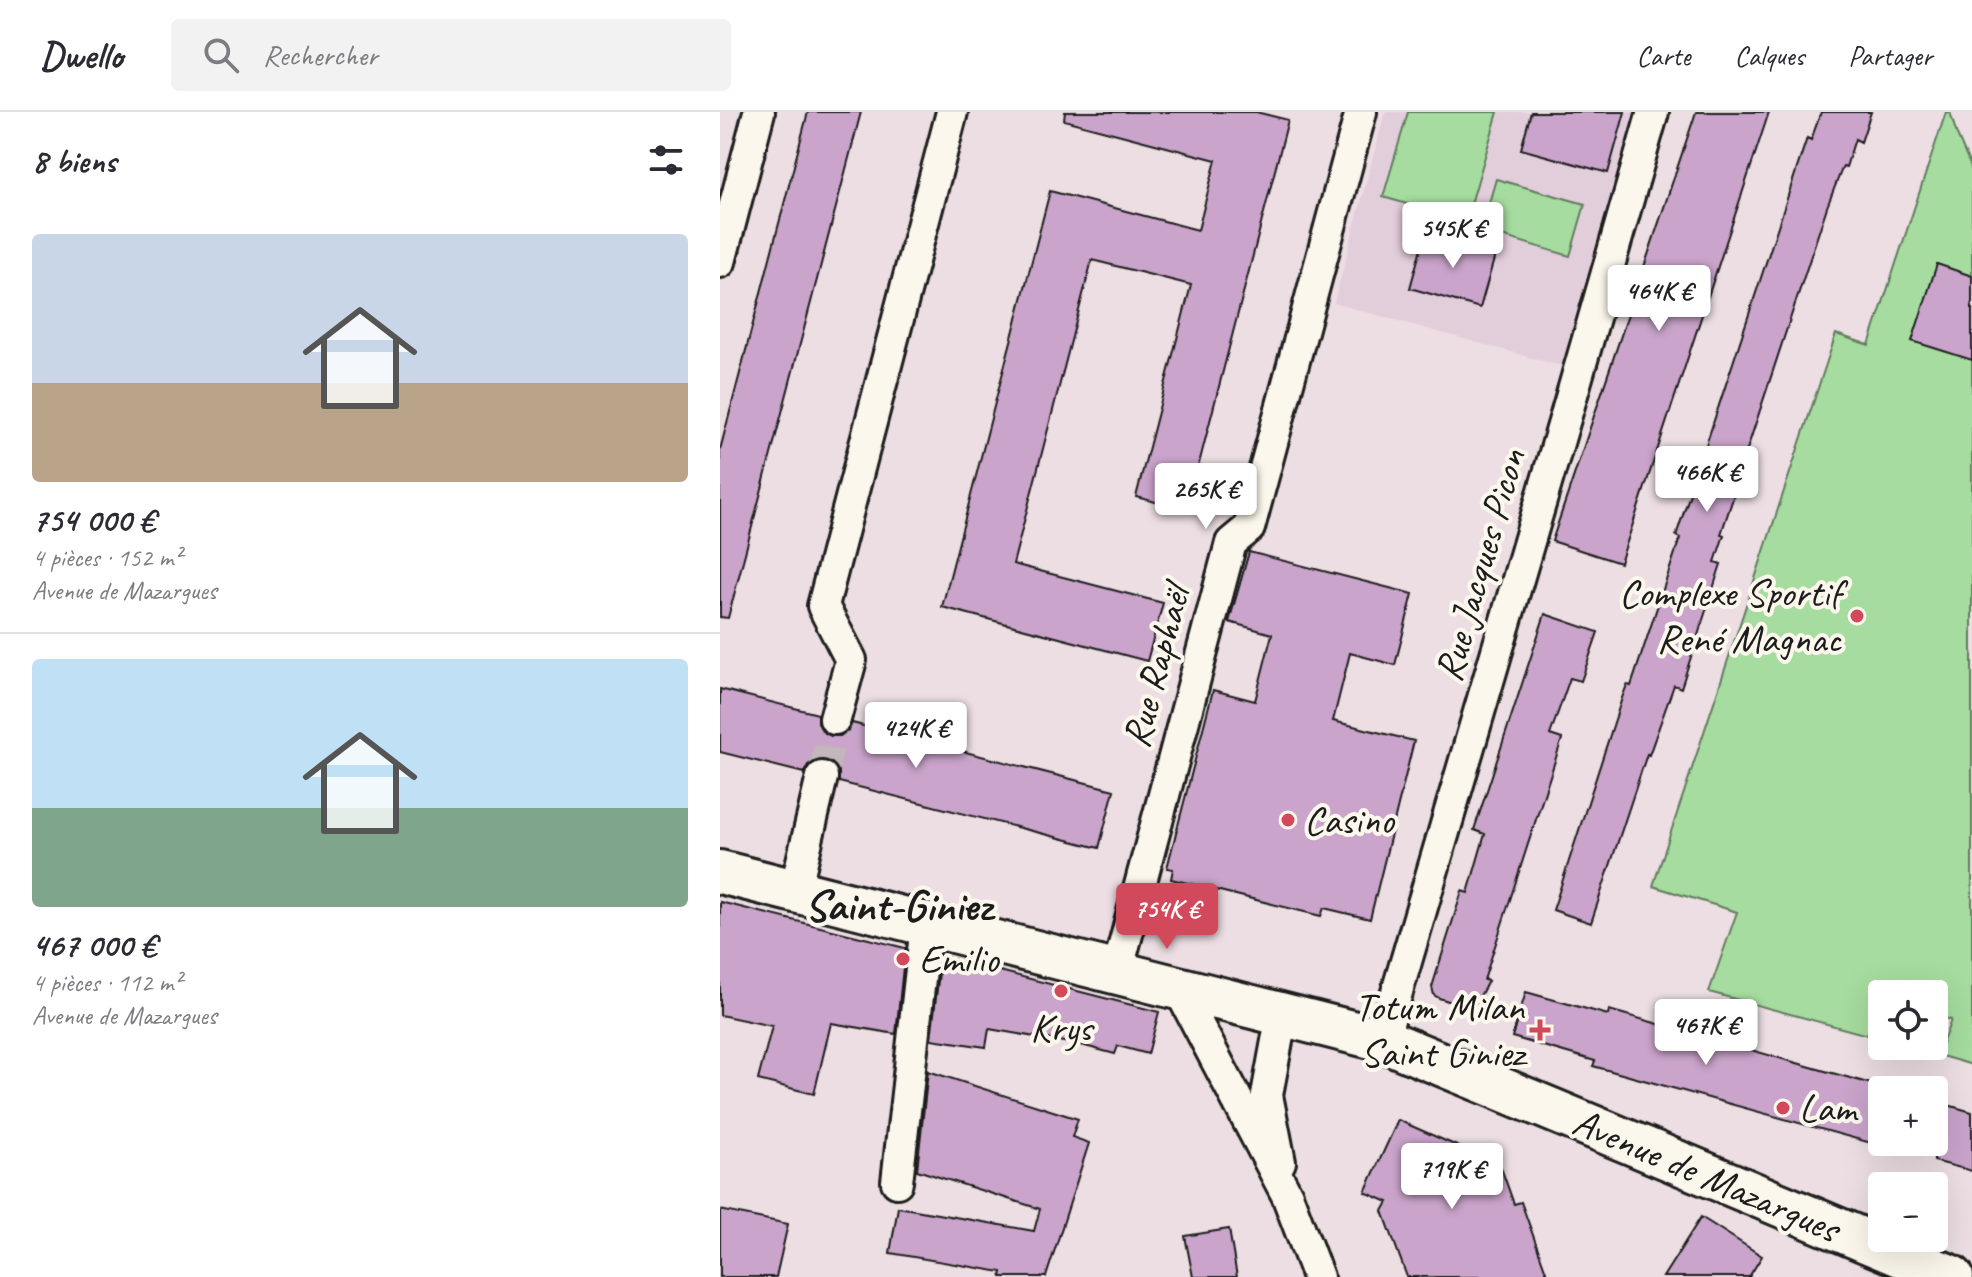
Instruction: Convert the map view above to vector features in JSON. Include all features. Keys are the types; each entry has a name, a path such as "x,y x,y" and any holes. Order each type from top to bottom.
{"street":[{"path":"720,262 759,112"},
{"path":"835,719 851,660 823,606 952,112"},
{"name":"Rue Raphaël","path":"1117,972 1227,555 1231,543 1249,528 1361,112"},
{"name":"Rue Jacques Picon","path":"1383,1040 1653,112"},
{"path":"795,891 822,777"},
{"name":"Avenue de Mazargues","path":"720,872 1383,1040 1952,1277"},
{"path":"897,1182 926,925"},
{"path":"1178,987 1253,1099 1318,1277"},
{"path":"1253,1099 1282,1014"}],"shaded area":[{"path":"1385,112 1634,112 1561,366 1334,303"}],"green space":[{"path":"1408,112 1498,112 1466,221 1383,197"},
{"name":"Complexe Sportif René Magnac","path":"1946,112 1950,112 1972,170 1972,1065 1948,1058 1951,1020 1948,1019 1948,980 1868,980 1868,1035 1709,992 1737,912 1653,886 1836,334 1869,345"},
{"path":"1496,179 1585,204 1570,256 1481,230"}],"building":[{"path":"808,112 861,112 728,618 720,617 720,450"},
{"path":"1065,112 1256,112 1288,120 1187,510 1136,497 1191,285 1092,260 1013,564 1163,603 1147,661 942,607 1050,191 1198,230 1216,160 1064,120"},
{"path":"1531,112 1625,112 1608,173 1521,149"},
{"path":"1696,112 1769,112 1620,563 1552,541"},
{"path":"1821,112 1871,112 1861,142 1855,139 1827,207 1733,492 1715,562 1721,564 1681,688 1674,685 1647,754 1591,923 1553,910 1622,698 1627,685 1631,686 1680,538 1676,536 1807,138 1811,140"},
{"path":"1426,230 1440,237 1496,252 1480,308 1410,288"},
{"path":"1937,264 1972,276 1972,360 1912,341"},
{"name":"Casino","path":"1249,552 1413,594 1395,665 1350,653 1333,721 1414,741 1370,919 1324,908 1321,916 1171,879 1173,869 1167,868 1213,690 1255,701 1272,634 1229,622"},
{"path":"1545,614 1598,632 1581,681 1570,678 1550,735 1562,739 1484,980 1488,981 1473,1009 1439,998 1434,995 1432,987 1462,891 1468,893 1485,834 1474,830"},
{"path":"720,689 818,714 822,731 831,736 847,732 852,723 1114,790 1099,848 839,782 839,771 834,763 827,760 816,760 808,765 804,773 720,752"},
{"path":"720,902 905,948 896,1034 831,1023 814,1094 758,1080 772,1026 720,1015"},
{"path":"941,956 1159,1012 1148,1054 1118,1046 1115,1054 989,1029 986,1047 931,1039"},
{"path":"1526,992 1608,1015 1609,1010 1868,1083 1868,1142 1593,1066 1595,1061 1512,1037"},
{"path":"928,1071 1078,1119 1072,1137 1089,1143 1046,1277 1001,1277 1002,1272 890,1253 898,1207 1034,1231 1040,1209 917,1170"},
{"path":"1948,1105 1972,1112 1972,1171 1934,1161 1934,1156 1948,1156"},
{"path":"1398,1120 1500,1165 1514,1204 1521,1202 1548,1277 1407,1277 1383,1211 1388,1202 1365,1192"},
{"path":"720,1210 788,1224 776,1277 720,1277"},
{"path":"1701,1217 1762,1256 1749,1277 1663,1277"},
{"path":"1229,1229 1237,1277 1193,1277 1185,1236"}],"tunnel":[{"path":"822,777 835,719"}],"place":[{"name":"Complexe Sportif René Magnac","path":"1857,616"},
{"name":"Casino","path":"1288,820"},
{"name":"Emilio","path":"903,959"},
{"name":"Krys","path":"1061,991"},
{"name":"Totum Milan Saint Giniez","path":"1540,1030"},
{"name":"Lam","path":"1783,1108"}],"district":[{"name":"Saint-Giniez","path":"898,905"}]}
